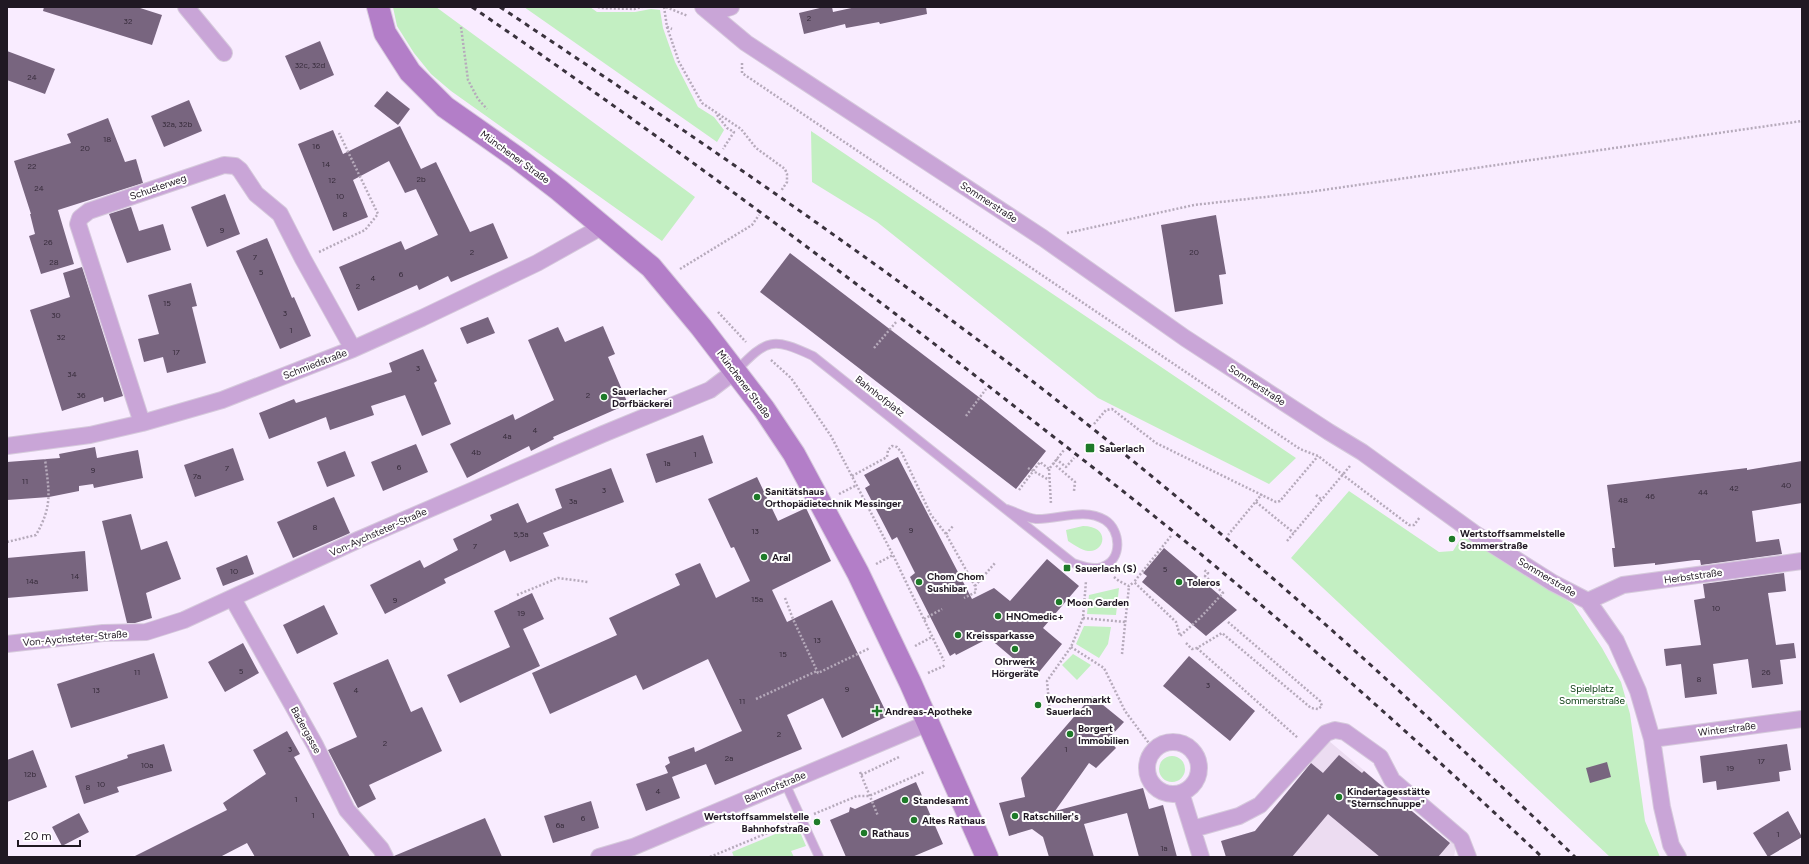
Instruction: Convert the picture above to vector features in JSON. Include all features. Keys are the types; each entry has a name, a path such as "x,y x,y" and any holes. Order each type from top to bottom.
{"main road":[{"name":"Münchener Straße","path":"378,7 385,33 410,72 445,107 516,157 603,226 651,267 701,327 794,454 858,573 890,638 987,857"}],"street":[{"path":"186,7 224,53"},
{"path":"702,13 731,7"},
{"name":"Sommerstraße","path":"702,13 1043,238 1184,338 1362,452 1480,536 1553,582 1588,601 1616,641 1628,664 1638,691 1652,739 1662,807 1671,845 1678,857"},
{"name":"Schusterweg","path":"142,423 78,224 80,218 90,211 230,164 240,170 256,194 280,214 353,349"},
{"name":"Schmiedstraße","path":"7,446 90,434 142,423 222,400 353,349 422,318 537,264 603,226"},
{"name":"Von-Aychsteter-Straße","path":"7,644 103,633 146,632 184,620 365,537 603,434 710,390 735,372"},
{"name":"Herbststraße","path":"1588,601 1623,585 1802,561"},
{"name":"Badergasse","path":"233,598 315,745 347,810 381,849 384,857"},
{"name":"Winterstraße","path":"1652,739 1802,719"},
{"name":"Bahnhofstraße","path":"599,857 633,847 928,723"},
{"path":"1193,829 1239,816 1260,805 1326,732 1335,730 1345,732 1380,757 1392,780 1461,838 1468,857"},
{"path":"1171,742 1188,748 1195,755 1198,763 1197,777 1189,788 1181,792 1171,794 1161,791 1153,785 1148,777 1147,768 1149,758 1154,750 1171,742"},
{"path":"1181,792 1201,857"}],"lane":[{"name":"Bahnhofplatz","path":"735,372 755,351 770,343 783,343 813,356 1073,563 1088,568 1103,566 1113,558 1117,548 1118,538 1111,525 1106,520 1092,515 1035,519 1007,510"},
{"path":"785,783 819,857"}],"path":[{"path":"598,7 634,9 642,7"},
{"path":"702,13 665,7 666,27 679,62 702,103 741,129 756,148 785,169 787,174 787,182 782,191"},
{"path":"666,27 672,29"},
{"path":"743,60 742,74 1300,449 1318,456 1341,476 1409,526 1414,525 1432,502"},
{"path":"716,113 727,128 734,132 723,149"},
{"path":"1043,238 1194,206 1332,189 1802,121"},
{"path":"303,259 365,230 378,214 339,133"},
{"path":"680,269 752,225 759,215"},
{"path":"718,311 755,351 769,359 791,378 831,436 893,555 945,663 939,668"},
{"path":"874,348 897,321"},
{"path":"966,416 986,389"},
{"path":"1094,424 1106,410 1112,409 1156,444 1276,502 1280,501 1318,456"},
{"path":"7,542 36,535 44,520 49,500 43,442"},
{"path":"852,476 886,457 888,450 892,446 897,447 902,453 931,515 946,534 975,586 976,592 964,598"},
{"path":"1050,493 1049,469 1064,450"},
{"path":"1056,460 1066,467 1074,458"},
{"path":"1019,490 1040,462 1049,469"},
{"path":"1053,463 1075,482 1074,491"},
{"path":"1028,468 1050,480"},
{"path":"1287,541 1341,476"},
{"path":"850,488 857,485"},
{"path":"1228,534 1262,494"},
{"path":"1316,495 1322,500"},
{"path":"1256,502 1294,533"},
{"path":"946,534 953,526"},
{"path":"1122,654 1129,586 1134,582 1171,536"},
{"path":"886,558 893,555"},
{"path":"975,586 995,563"},
{"path":"1050,714 1047,681 1071,647 1083,618 1088,568"},
{"path":"1134,582 1176,622 1180,636 1200,618 1223,593 1205,576 1208,573 1203,569"},
{"path":"517,595 558,578 588,582"},
{"path":"1119,581 1129,586"},
{"path":"785,598 817,671"},
{"path":"924,619 942,610"},
{"path":"1083,618 1126,622"},
{"path":"1186,643 1192,649 1197,648 1222,633 1311,708 1318,710 1322,706 1320,701 1228,622"},
{"path":"926,641 932,637"},
{"path":"756,699 817,671 818,673 890,638"},
{"path":"1071,647 1104,668 1125,711 1154,750"},
{"path":"1197,648 1292,733"},
{"path":"853,755 878,816"},
{"path":"861,775 901,756"}],"shaded area":[{"name":"Kindertagesstätte \"Sternschnuppe\"","path":"1329,741 1448,841 1450,838 1456,845 1454,857 1226,857 1221,841 1255,831"}],"green space":[{"path":"393,7 436,7 695,197 662,241 451,91 431,74 414,53 397,26"},
{"path":"524,7 590,7 597,12 635,12 651,9 660,10 663,28 675,62 698,107 714,117 724,130 717,142"},
{"path":"811,131 1296,458 1269,484 1098,398 877,222 812,182"},
{"name":"Spielplatz Sommerstraße","path":"1349,491 1439,552 1453,551 1463,535 1573,604 1602,648 1621,682 1630,714 1645,821 1660,857 1610,857 1291,558"},
{"path":"1083,526 1092,527 1098,530 1101,534 1101,544 1098,548 1088,551 1077,547 1068,541 1066,530"},
{"path":"1119,588 1116,615 1087,614 1089,595"},
{"path":"1084,626 1111,627 1108,644 1099,658 1076,644"},
{"path":"1073,654 1091,665 1077,680 1062,665"},
{"path":"1172,756 1181,760 1185,769 1181,778 1172,782 1163,778 1159,769 1163,760"},
{"path":"797,825 806,846 791,851 794,857 734,857 732,852"}],"building":[{"path":"44,7 137,7 162,15 152,45 43,11"},
{"path":"824,7 832,7 833,12 856,7 926,7 927,14 880,24 879,22 846,28 845,24 804,34 799,13"},
{"path":"320,41 334,75 300,90 285,56"},
{"path":"7,51 55,69 45,94 7,80"},
{"path":"387,91 410,109 398,125 374,106"},
{"path":"189,100 202,131 164,147 151,116"},
{"path":"108,118 125,162 136,159 143,183 58,210 74,264 41,274 29,236 35,234 31,214 14,161 71,143 67,134"},
{"path":"400,126 421,169 436,162 470,232 493,223 508,258 451,282 448,276 419,290 417,285 358,311 339,267 401,241 405,250 438,235 416,189 405,193 389,161 353,180 368,217 333,231 298,144 333,130 343,154"},
{"path":"225,194 240,234 207,247 191,207"},
{"path":"131,207 139,231 163,224 171,250 127,263 109,214"},
{"path":"1216,215 1226,274 1219,275 1223,304 1175,312 1161,225"},
{"path":"267,238 292,298 294,297 311,336 280,349 236,251"},
{"path":"790,253 980,398 1046,451 1016,489 760,292"},
{"path":"82,267 123,396 104,402 103,397 62,411 30,310 70,297 63,273"},
{"path":"191,283 197,306 192,307 206,363 167,373 163,357 144,362 138,339 159,334 148,295"},
{"path":"488,317 495,333 467,344 460,328"},
{"path":"603,326 615,354 608,357 628,404 553,437 554,439 531,451 529,446 467,478 450,444 513,414 515,420 554,400 528,340 558,327 565,342"},
{"path":"423,349 437,381 434,383 451,424 422,436 405,395 371,406 374,415 330,430 326,417 269,439 259,413 294,399 296,403 392,372 389,363"},
{"path":"703,435 713,463 656,483 646,454"},
{"path":"416,444 428,472 383,491 371,462"},
{"path":"95,447 97,458 138,450 143,478 94,488 93,484 79,486 79,491 49,497 7,500 7,462 60,458 59,454"},
{"path":"233,448 244,480 195,497 184,465"},
{"path":"345,451 355,476 327,487 317,462"},
{"path":"898,457 972,599 994,588 1010,601 1047,559 1079,586 1043,628 1062,644 1035,677 989,638 956,655 955,653 950,656 910,577 915,573 897,537 892,540 865,488 870,485 864,475"},
{"path":"1802,461 1802,503 1752,511 1756,542 1779,539 1782,554 1701,565 1700,560 1695,560 1655,565 1655,563 1614,567 1612,548 1615,548 1607,485 1747,468 1747,470"},
{"path":"611,468 624,502 543,533 549,546 510,562 505,550 444,579 446,583 385,614 370,585 420,560 424,568 458,550 453,539 492,520 490,515 518,503 527,523 562,508 555,489"},
{"path":"757,477 778,521 806,508 831,561 772,590 787,622 832,600 888,716 842,738 823,698 787,715 802,749 715,785 706,764 672,777 680,798 646,811 636,784 668,773 665,766 670,763 668,757 694,747 695,752 742,731 708,659 643,690 636,675 550,714 532,673 617,635 609,618 680,585 675,574 700,563 716,598 750,581 734,547 731,548 708,499"},
{"path":"334,497 350,533 293,558 277,522"},
{"path":"131,514 141,550 167,541 181,579 146,593 152,618 135,623 127,623 102,521"},
{"path":"1164,548 1237,610 1206,636 1142,582 1147,576 1143,573"},
{"path":"85,551 88,591 7,598 7,558"},
{"path":"247,555 254,574 223,586 216,568"},
{"path":"1784,573 1786,591 1768,593 1776,645 1794,643 1796,658 1780,660 1783,684 1752,688 1748,659 1713,664 1717,694 1685,698 1681,664 1666,666 1664,649 1701,645 1694,600 1705,598 1703,584"},
{"path":"532,593 544,619 523,629 540,666 460,703 447,675 510,647 494,611"},
{"path":"324,605 338,634 297,654 283,625"},
{"path":"243,643 259,673 225,692 208,662"},
{"path":"154,653 168,698 71,728 57,684"},
{"path":"1189,656 1255,711 1230,741 1163,686"},
{"path":"388,659 411,712 422,707 442,751 369,785 376,799 358,808 328,750 357,737 333,683"},
{"path":"1092,696 1124,722 1108,739 1116,748 1096,768 1089,763 1055,811 1143,788 1149,809 1163,805 1177,857 1139,857 1127,813 1084,824 1094,857 1049,857 1043,837 1032,829 1009,836 999,803 1025,797 1021,778"},
{"path":"287,731 300,754 294,757 350,857 255,857 247,843 220,857 133,857 227,810 223,803 266,774 253,750"},
{"path":"164,744 172,771 117,787 119,792 84,804 75,776 128,758 127,755"},
{"path":"1787,744 1791,770 1779,772 1780,781 1717,790 1716,781 1703,783 1700,756"},
{"path":"33,750 47,787 7,802 7,760"},
{"name":"Kindertagesstätte \"Sternschnuppe\"","path":"1339,755 1362,773 1364,771 1450,843 1438,857 1380,857 1328,814 1292,857 1226,857 1221,841 1255,831 1311,763 1323,773"},
{"path":"1607,762 1611,777 1590,783 1586,768"},
{"path":"916,782 943,844 912,857 846,857 830,820 849,812 850,807 855,809"},
{"path":"591,801 599,828 553,843 544,816"},
{"path":"1788,811 1802,837 1768,857 1753,833"},
{"path":"79,813 89,832 62,846 52,827"},
{"path":"485,818 502,857 394,857 394,856"}],"railway":[{"path":"472,7 602,97 794,237 920,332 1121,490 1203,556 1332,666 1542,857"},
{"path":"500,7 704,144 838,238 971,335 1088,424 1289,592 1435,724 1575,857"}],"place":[{"name":"Sauerlacher Dorfbäckerei","path":"604,397"},
{"name":"Sauerlach","path":"1090,448"},
{"name":"Sanitätshaus Orthopädietechnik Messinger","path":"757,497"},
{"name":"Wertstoffsammelstelle Sommerstraße","path":"1452,539"},
{"name":"Aral","path":"764,557"},
{"name":"Sauerlach (S)","path":"1067,568"},
{"name":"Chom Chom Sushibar","path":"919,582"},
{"name":"Toleros","path":"1179,582"},
{"name":"Moon Garden","path":"1059,602"},
{"name":"HNOmedic+","path":"998,616"},
{"name":"Kreissparkasse","path":"958,635"},
{"name":"Ohrwerk Hörgeräte","path":"1015,649"},
{"name":"Wochenmarkt Sauerlach","path":"1038,705"},
{"name":"Andreas-Apotheke","path":"877,711"},
{"name":"Borgert Immobilien","path":"1070,734"},
{"name":"Kindertagesstätte \"Sternschnuppe\"","path":"1339,797"},
{"name":"Standesamt","path":"905,800"},
{"name":"Ratschiller's","path":"1015,816"},
{"name":"Altes Rathaus","path":"914,820"},
{"name":"Wertstoffsammelstelle Bahnhofstraße","path":"817,822"},
{"name":"Rathaus","path":"864,833"}]}
